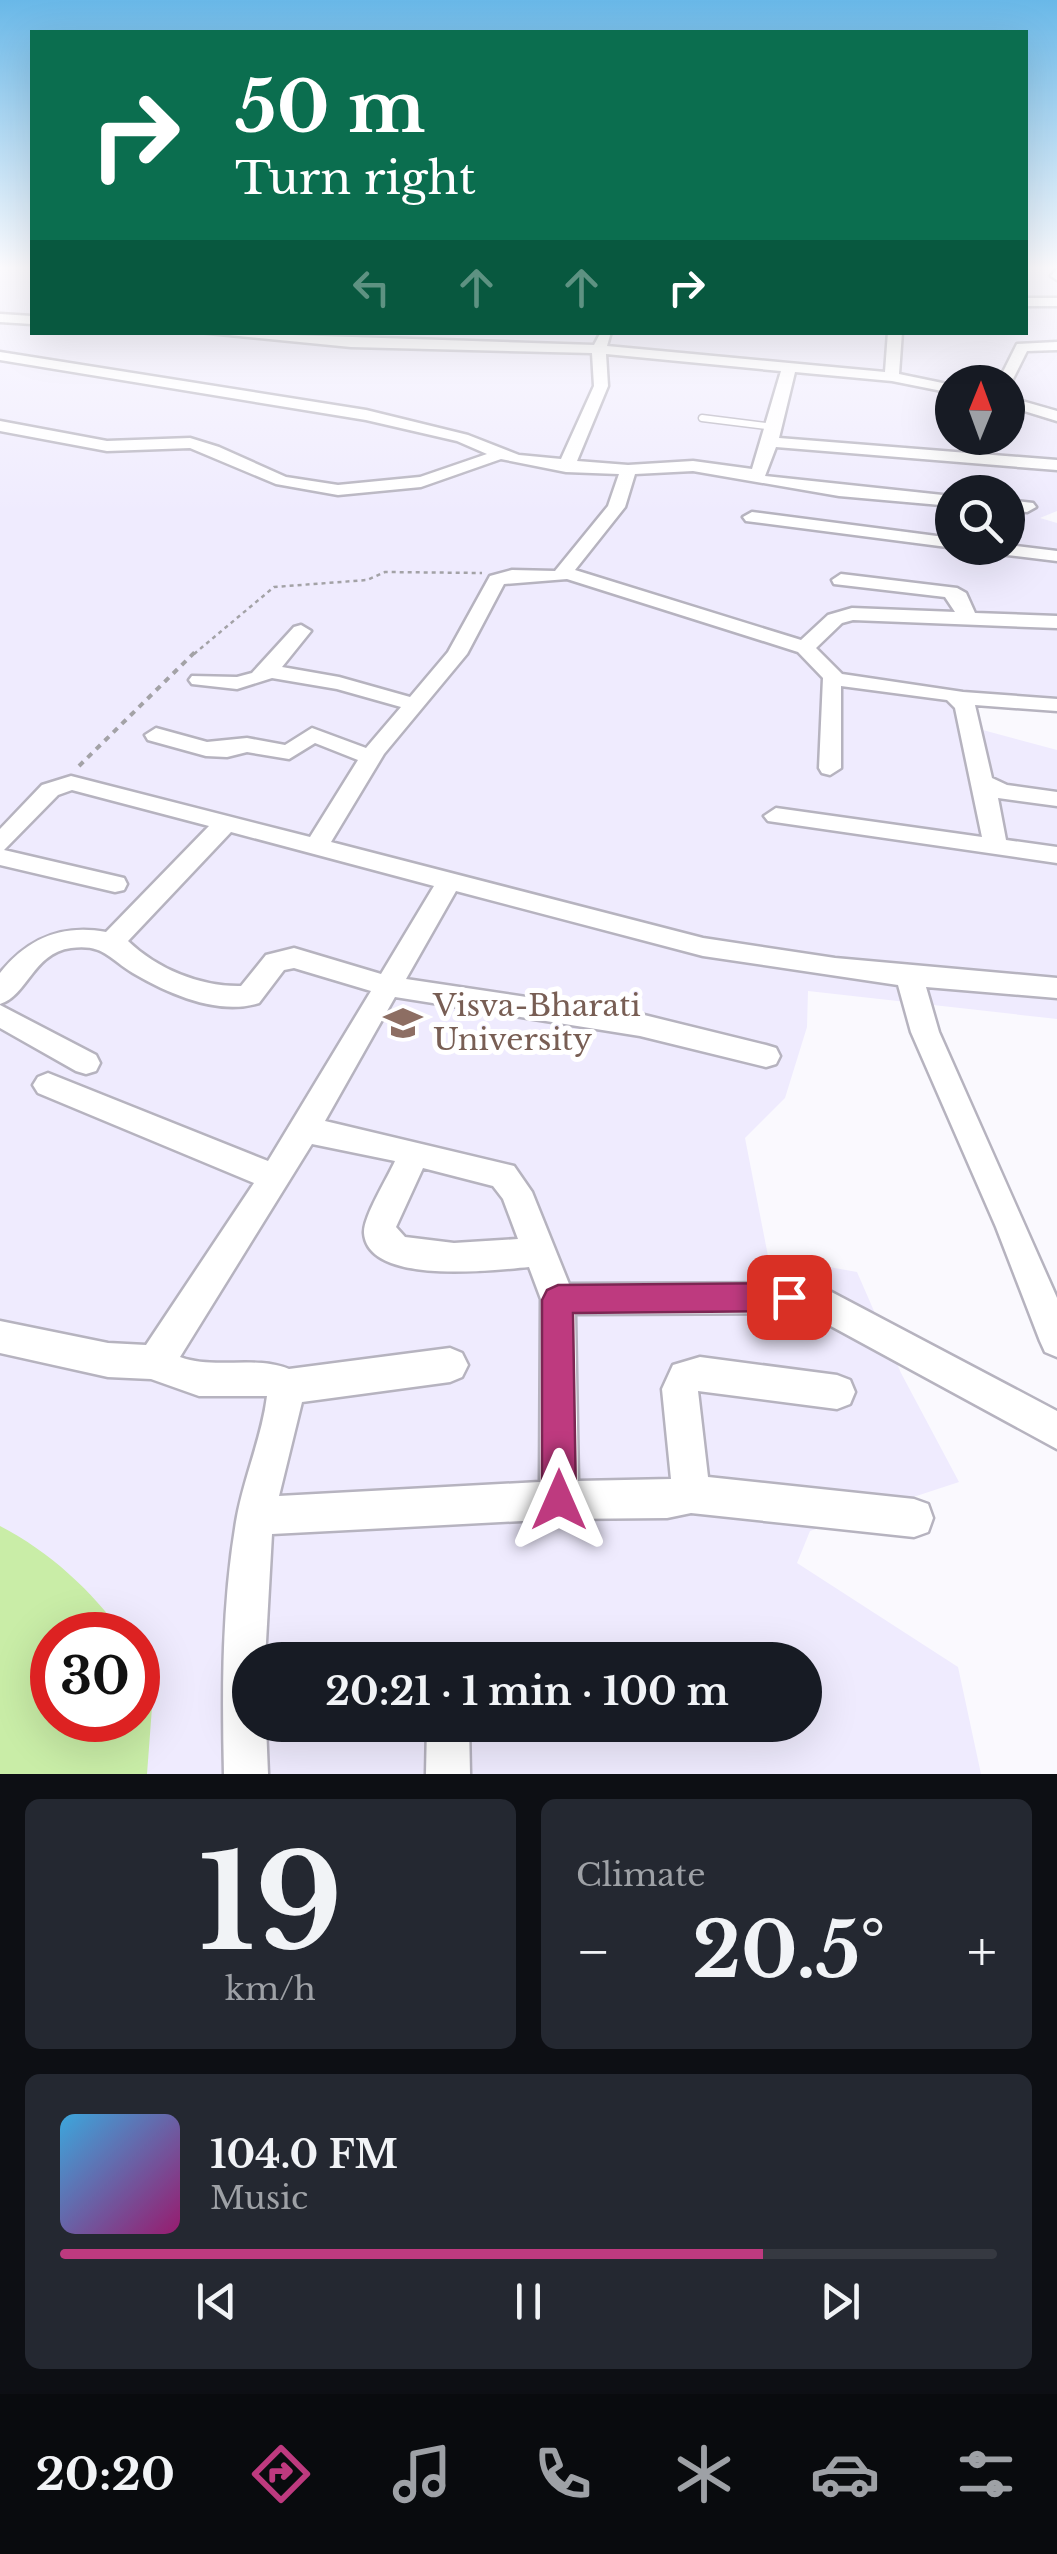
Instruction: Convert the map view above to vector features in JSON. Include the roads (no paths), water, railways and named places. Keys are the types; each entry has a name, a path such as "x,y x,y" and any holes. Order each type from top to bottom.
{"street":[{"path":"590,349 727,355 935,386"},
{"path":"566,467 601,386 599,349"},
{"path":"892,377 894,349"},
{"path":"0,357 381,418 462,438 500,454 566,467 628,470 692,466 839,492 935,500"},
{"path":"789,367 772,434 754,477 749,524 935,541"},
{"path":"1025,390 1057,398"},
{"path":"1025,406 1057,416"},
{"path":"0,426 110,446 186,442 215,449 236,463 284,481 349,488 411,486 464,472 500,454"},
{"path":"772,434 1057,465"},
{"path":"316,846 372,757 457,654 497,580 504,576 548,578 562,572 601,530 616,507 628,470"},
{"path":"1025,552 1057,556"},
{"path":"562,572 805,648 836,679 945,692 959,698 1057,705"},
{"path":"841,580 950,592 958,597 967,618"},
{"path":"805,648 842,616 1057,622"},
{"path":"199,680 248,685 269,671 301,631"},
{"path":"269,671 339,682 416,704"},
{"path":"830,768 829,694 831,682 836,679"},
{"path":"959,698 965,707 996,844"},
{"path":"156,735 206,749 227,750 247,745 283,752 293,750 305,738 318,736 372,757"},
{"path":"0,844 42,798 61,784 722,951 777,962 909,978 1057,988"},
{"path":"984,784 1002,792 1057,800"},
{"path":"776,816 1057,855"},
{"path":"112,942 225,824"},
{"path":"0,857 115,884"},
{"path":"154,1362 171,1342 304,1130 449,882"},
{"path":"0,994 17,968 44,945 71,937 112,942 132,960 225,997 249,996 283,958 294,958 388,986 640,1025 766,1056"},
{"path":"909,978 926,1032 1012,1227 1057,1341"},
{"path":"0,1016 86,1063"},
{"path":"48,1085 273,1177"},
{"path":"304,1130 416,1152 504,1175 516,1192 558,1300 559,1500"},
{"path":"416,1152 380,1226 380,1236 387,1245 407,1253 448,1258 537,1252"},
{"path":"558,1300 810,1298 947,1368 1057,1432"},
{"path":"0,1337 108,1360 154,1362 198,1379 262,1378 277,1380 284,1387 285,1400 256,1516 248,1642"},
{"path":"284,1387 450,1365"},
{"path":"690,1494 680,1388 685,1377 700,1374 837,1392"},
{"path":"256,1516 559,1500 667,1499 690,1494 914,1518"},
{"path":"246,1742 246,1774"},
{"path":"448,1742 448,1774"}],"lane":[{"path":"702,418 772,434"}],"place":[{"name":"Visva-Bharati University","path":"403,1023"}]}
